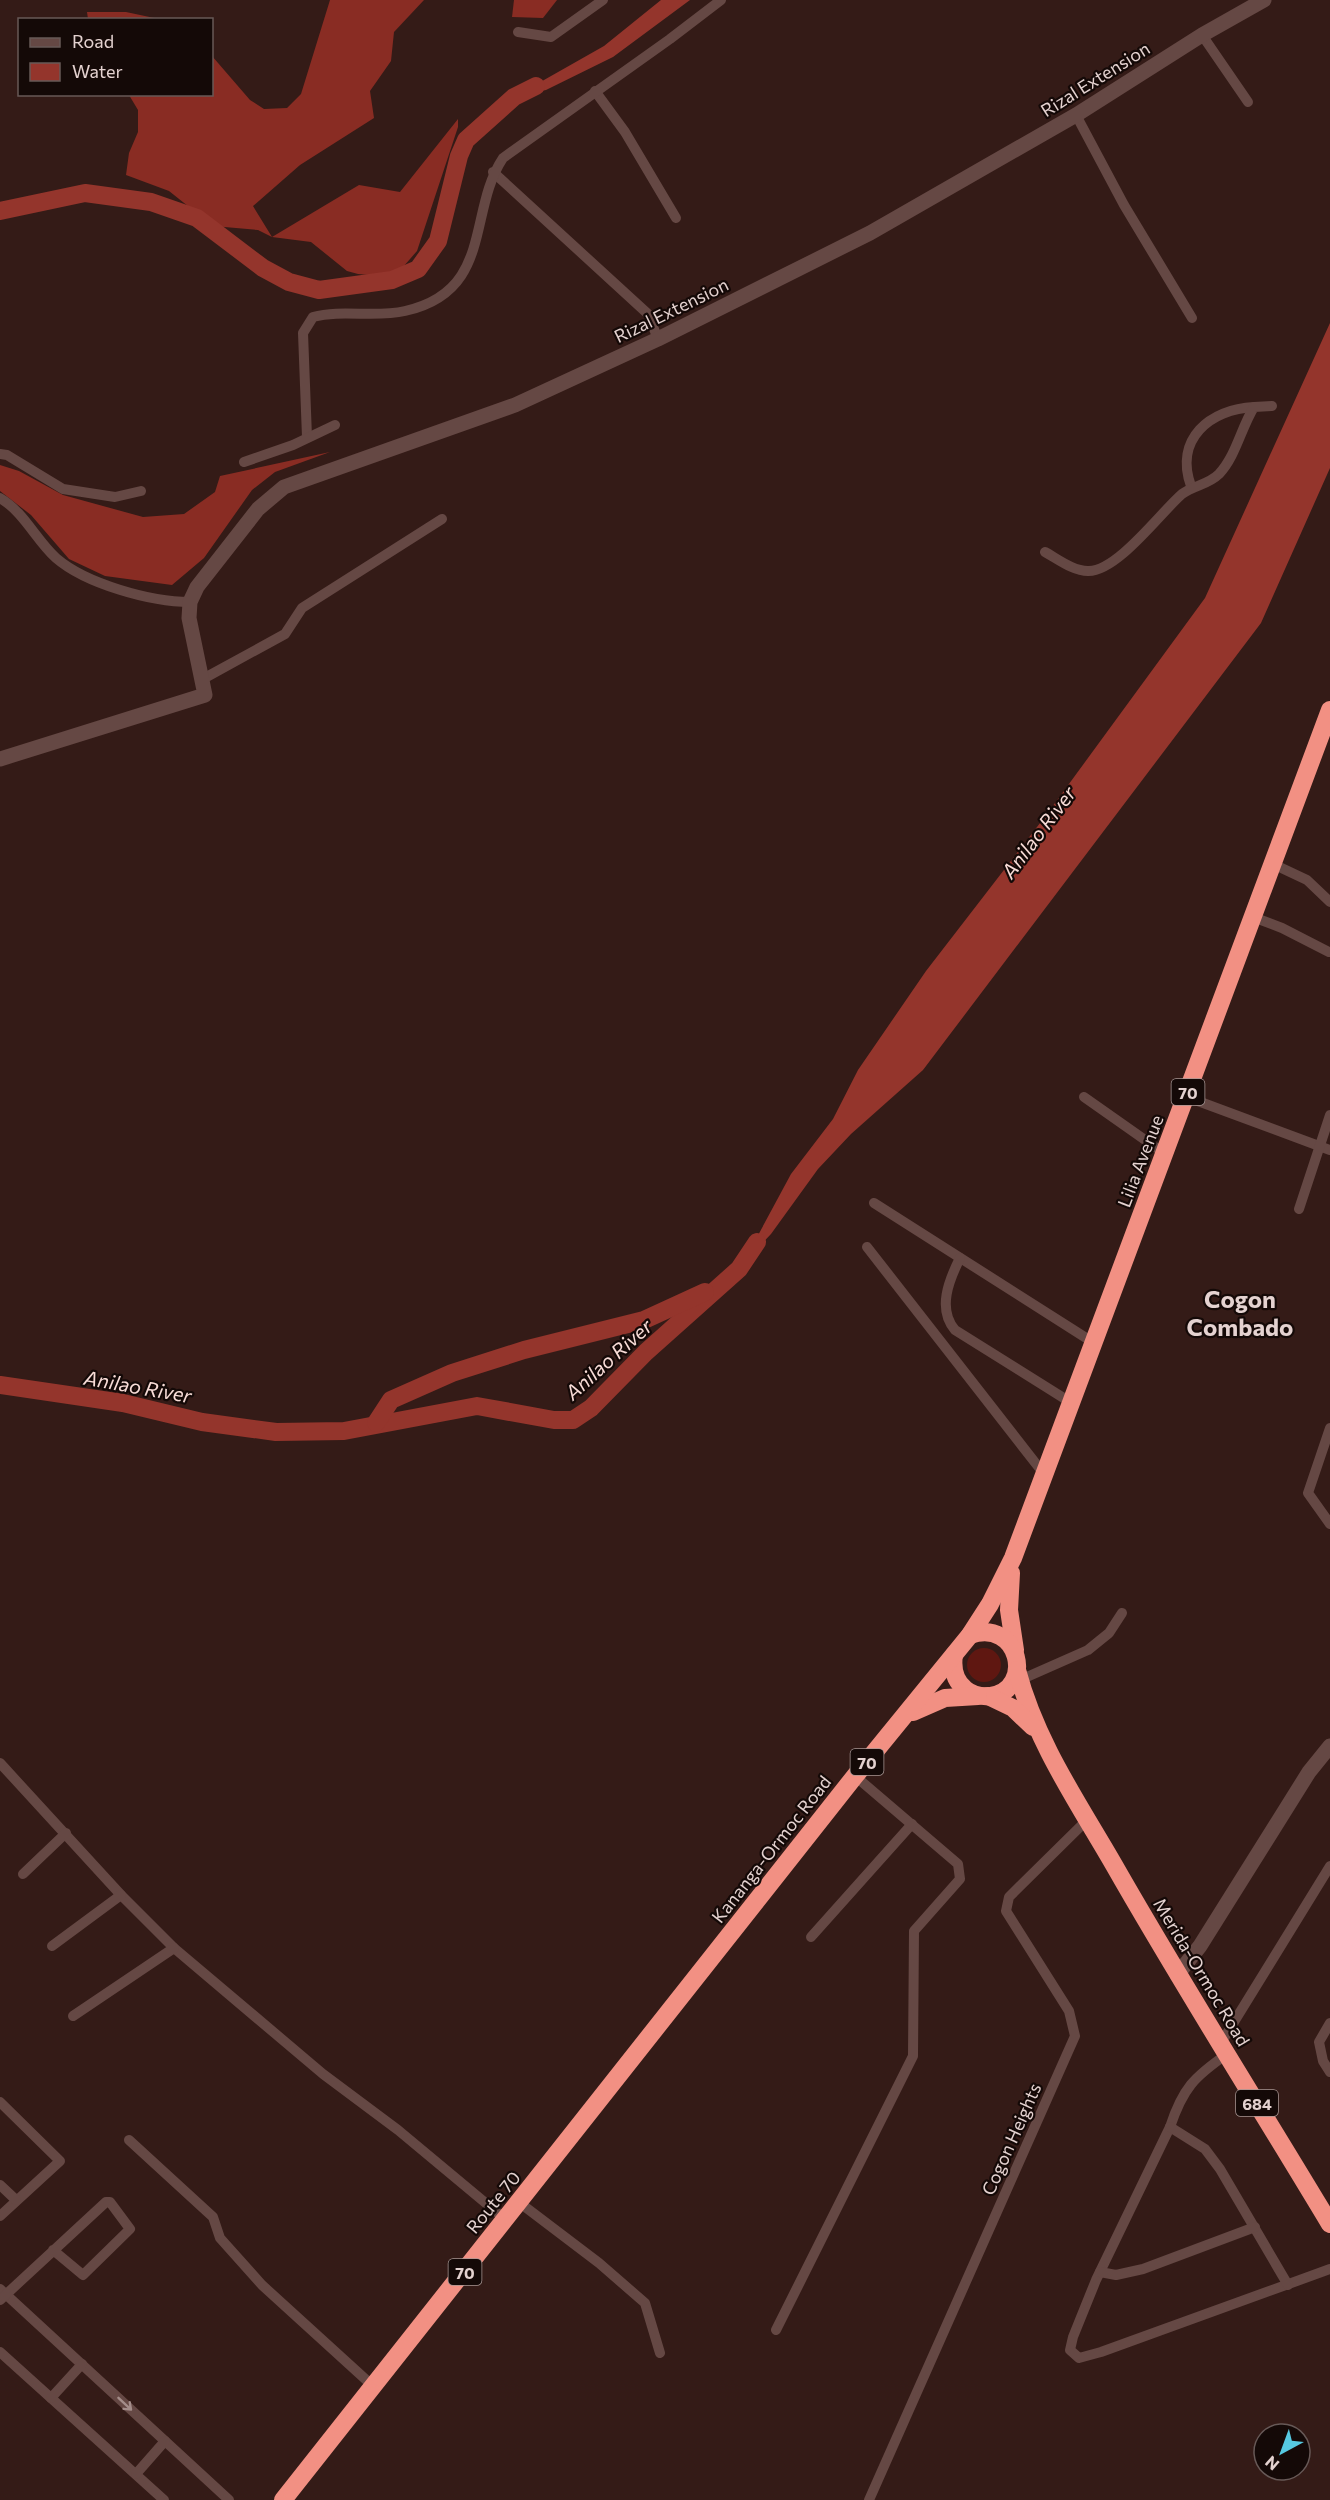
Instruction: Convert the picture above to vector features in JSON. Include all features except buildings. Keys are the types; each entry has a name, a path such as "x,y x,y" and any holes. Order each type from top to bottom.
{"highway":[{"name":"Lilia Avenue","path":"1013,1558 1273,864 1326,734 1330,710"},
{"name":"70","path":"954,1655 990,1604 1013,1558"},
{"name":"70","path":"906,1716 933,1702 1004,1691 1015,1678 1017,1667 1009,1610 1013,1558"},
{"path":"970,1635 987,1632 996,1634 1011,1644 1017,1667"},
{"path":"954,1655 956,1677 965,1689 983,1696"},
{"name":"Kananga-Ormoc Road","path":"646,2043 855,1776 954,1655"},
{"name":"Merida-Ormoc Road","path":"1017,1667 1041,1739"},
{"name":"Merida-Ormoc Road","path":"983,1696 1005,1703 1020,1713 1041,1739 1177,1975 1224,2048 1330,2224"},
{"name":"Route 70","path":"283,2500 646,2043"}],"street":[{"path":"518,32 551,36 603,0"},
{"path":"307,437 303,333 313,317 403,312 419,307 450,288 472,255 493,172 502,158 721,0"},
{"name":"Rizal Extension","path":"190,602 197,587 258,509 284,487 515,405 658,339 870,233 1076,115 1202,35 1264,0"},
{"path":"1202,35 1248,102"},
{"path":"595,91 625,132 676,218"},
{"path":"1076,115 1124,205 1192,318"},
{"path":"493,172 648,314 658,339"},
{"path":"1191,486 1185,463 1192,440 1217,415 1239,408 1272,405"},
{"path":"1045,552 1079,570 1089,571 1097,569 1126,551 1191,486 1209,482 1220,473 1254,407"},
{"path":"244,462 293,445 335,425"},
{"path":"0,454 8,455 63,489 116,497 141,491"},
{"path":"0,498 20,515 55,557 77,574 117,588 175,602 190,602 189,618 203,687"},
{"path":"0,759 203,687 285,634 302,608 442,519"},
{"path":"1273,864 1307,880 1330,902"},
{"path":"1253,917 1282,928 1329,952"},
{"path":"1084,1096 1165,1154"},
{"path":"1187,1097 1325,1148"},
{"path":"1299,1209 1325,1148 1330,1115"},
{"path":"874,1203 1094,1343"},
{"path":"867,1247 1044,1474"},
{"path":"960,1258 951,1277 946,1296 945,1314 949,1323 955,1330 1070,1402"},
{"path":"1330,1428 1308,1493 1330,1524"},
{"path":"1017,1667 1088,1650 1109,1633 1122,1613"},
{"path":"1177,1975 1200,1946 1309,1772 1330,1746"},
{"path":"0,1763 121,1895 174,1948 323,2074 398,2130 506,2220"},
{"path":"776,2330 913,2056 914,1931 960,1879 958,1864 855,1776"},
{"name":"Cogon Heights","path":"869,2500 1075,2036 1069,2011 1006,1911 1009,1897 1088,1820"},
{"path":"811,1937 912,1824"},
{"path":"23,1874 66,1833"},
{"path":"1330,1866 1224,2048 1200,2073 1179,2102 1170,2127 1100,2272 1073,2337 1070,2350 1078,2358 1330,2269"},
{"path":"52,1946 121,1895"},
{"path":"73,2016 174,1948"},
{"path":"1330,2023 1319,2042 1323,2061 1330,2072"},
{"path":"0,2102 60,2161 0,2216"},
{"path":"1170,2127 1205,2150 1220,2169 1288,2285"},
{"path":"129,2140 213,2217 220,2238 262,2285 374,2387"},
{"path":"0,2185 16,2200"},
{"path":"53,2250 83,2275 130,2229 118,2210 110,2202 106,2202 2,2294 82,2364 229,2500"},
{"path":"520,2203 599,2263 645,2303 660,2353"},
{"path":"1100,2272 1116,2276 1143,2269 1255,2227"},
{"path":"0,2352 165,2500"},
{"path":"51,2398 82,2364"},
{"path":"136,2474 165,2441"}],"shaded area":[{"path":"330,0 424,0 394,32 391,61 370,91 374,118 300,165 253,206 272,237 258,230 213,226 169,191 126,175 129,153 138,132 138,110 130,96 213,96 213,57 250,100 264,109 287,108 301,94"},
{"path":"514,0 557,0 543,18 512,17"},
{"path":"87,12 126,12 154,18 88,18"},
{"path":"458,119 458,127 417,251 403,267 381,276 358,274 347,271 311,242 272,237 359,185 400,192"},
{"path":"330,452 275,472 252,490 204,558 172,585 105,576 69,559 31,515 0,491 0,465 19,471 63,495 143,517 184,514 215,492 220,476"},
{"path":"984,1648 996,1653 1001,1665 996,1677 984,1682 972,1677 967,1665 972,1653"}],"water":[{"path":"661,0 690,0 613,57 546,90 514,97 604,46"},
{"path":"1330,323 1330,468 1261,623 923,1070 851,1134 818,1169 771,1234 742,1265 791,1174 833,1119 858,1070 926,971 1047,814 1205,598"}],"waterway":[{"path":"0,211 85,193 151,202 197,218 263,268 289,282 319,290 392,280 418,269 438,241 459,156 466,140 514,97 536,86"},
{"name":"Anilao River","path":"0,1385 123,1403 202,1422 276,1432 344,1431 477,1406 554,1420 573,1420 591,1408 646,1352 739,1269 757,1242"},
{"name":"Anilao River","path":"376,1423 391,1400 452,1373 524,1350 644,1320 705,1292"}],"district":[{"name":"Cogon Combado","path":"1240,1312"}]}
